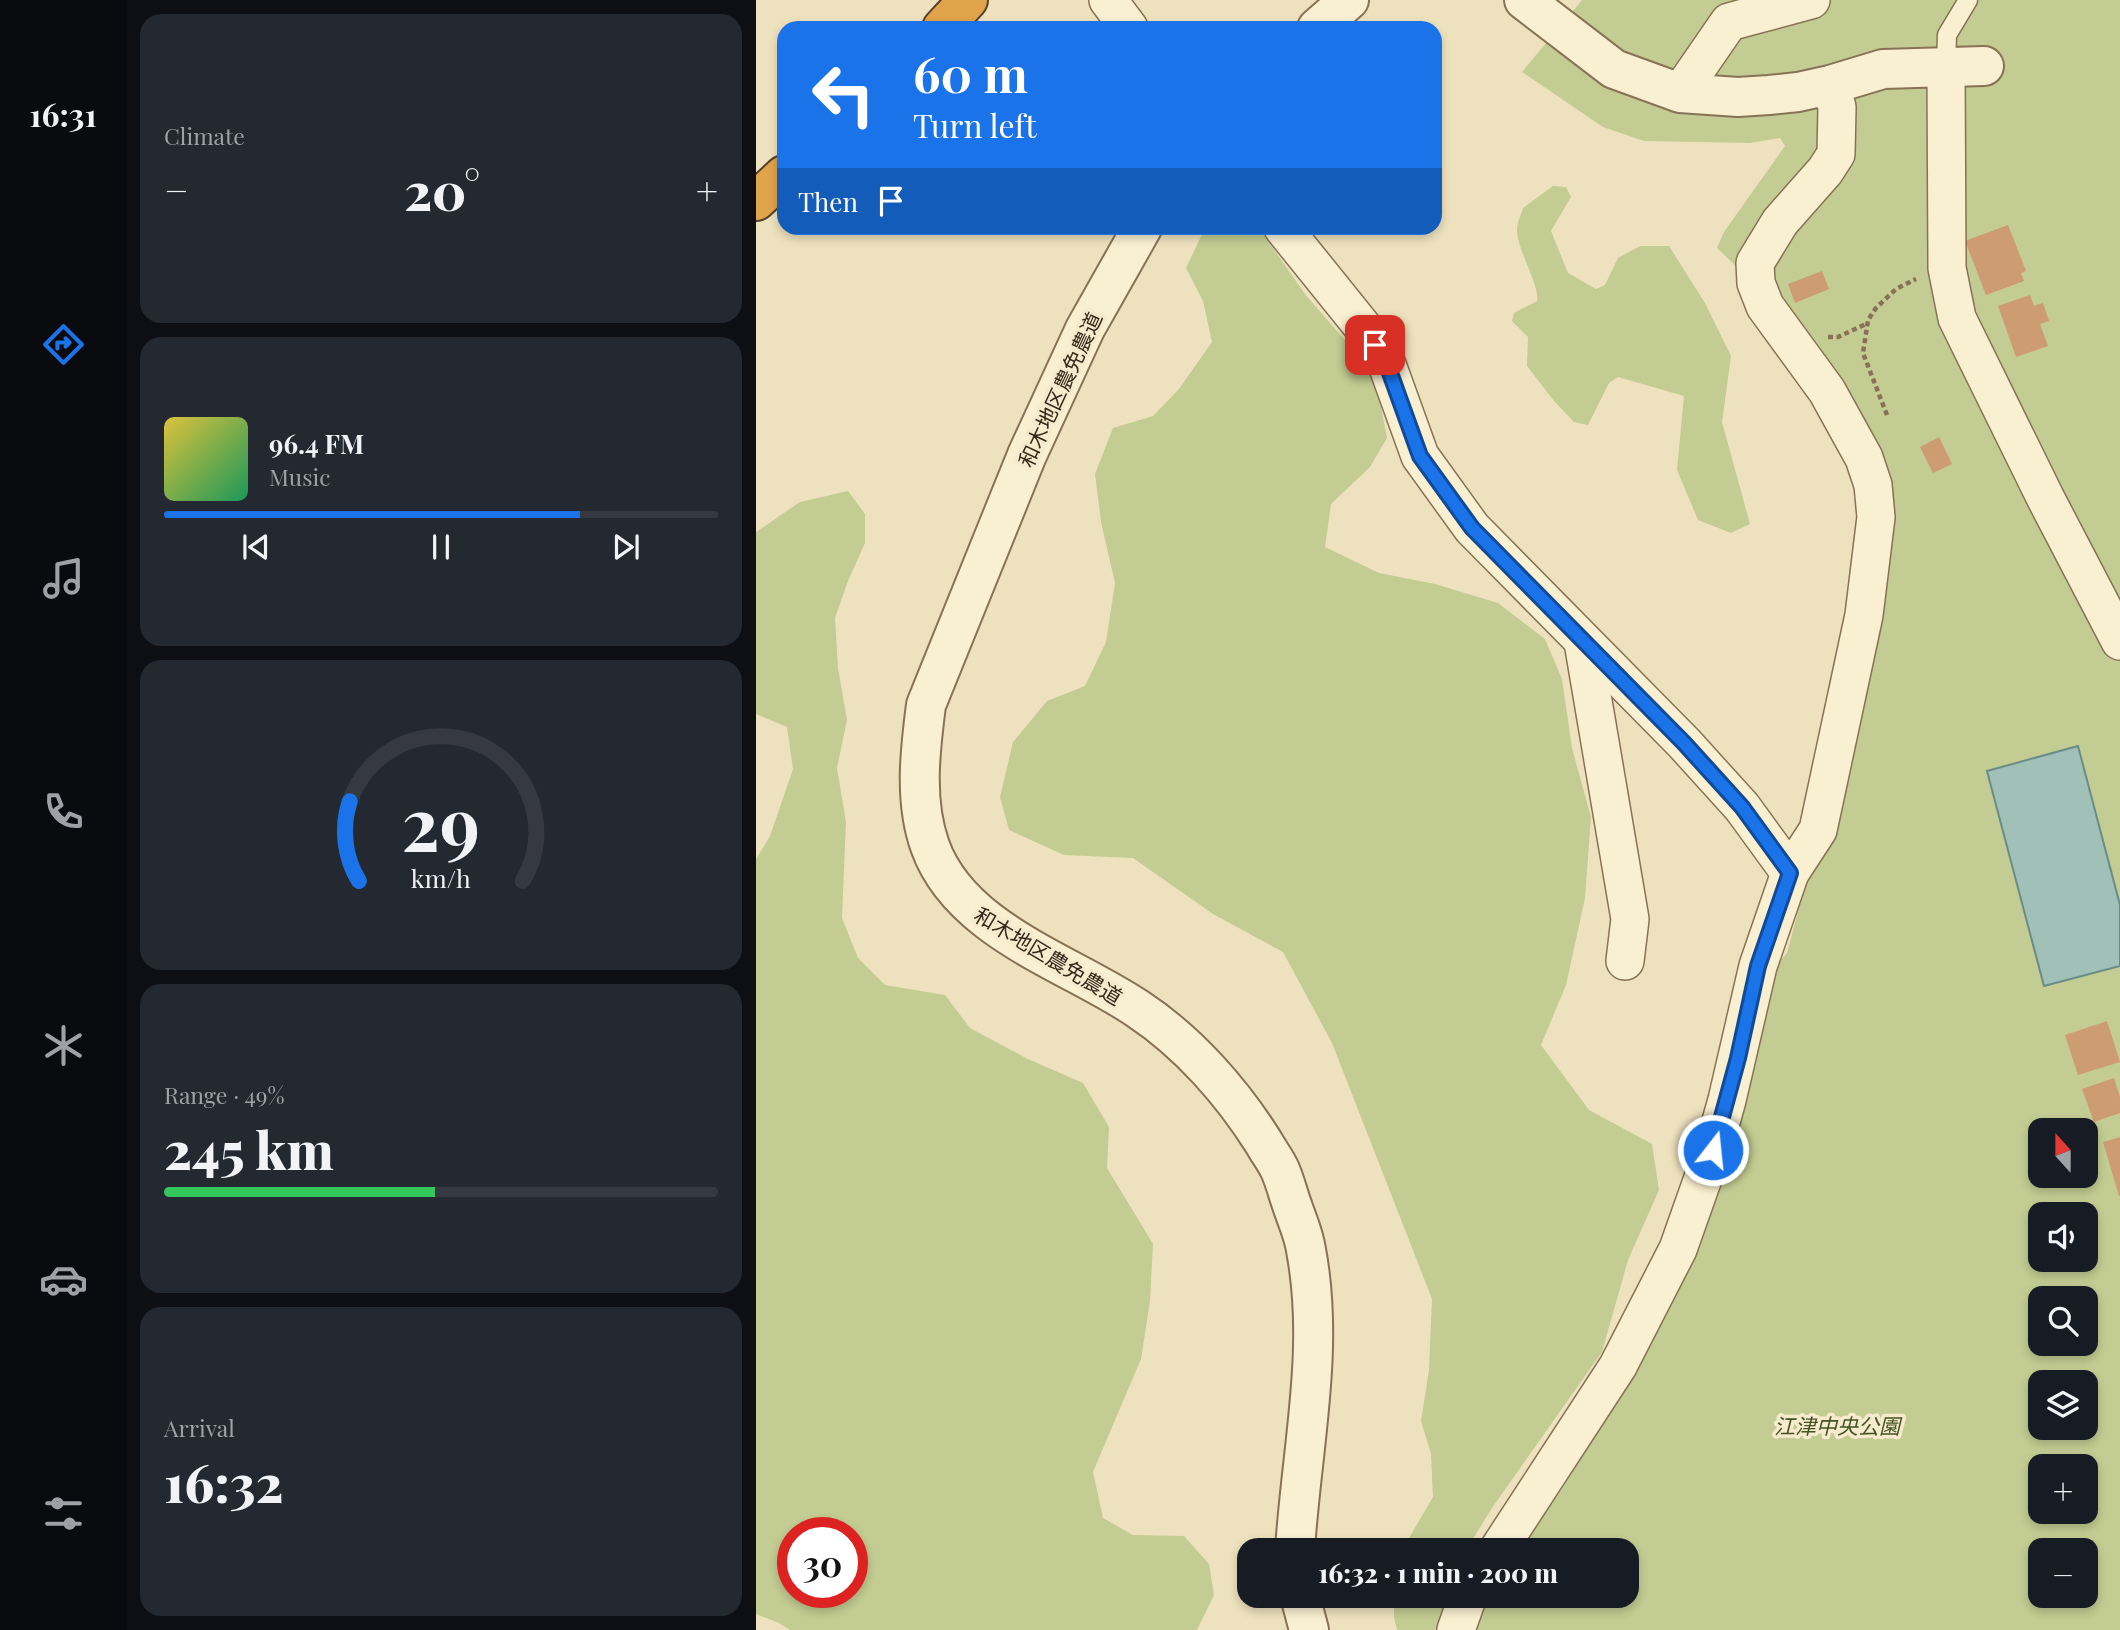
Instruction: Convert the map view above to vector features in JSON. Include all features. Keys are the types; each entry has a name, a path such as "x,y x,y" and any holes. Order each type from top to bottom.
{"highway":[{"path":"948,21 968,0"},
{"path":"756,201 777,182"}],"street":[{"path":"1108,0 1124,21"},
{"path":"1325,21 1349,0"},
{"path":"1524,0 1614,69 1680,93 1738,97 1798,92 1883,69 1984,66"},
{"path":"1680,93 1730,22 1811,0"},
{"path":"1946,67 1947,268 1957,318 2120,641"},
{"path":"1506,1538 1618,1366 1678,1249 1713,1150 1738,1058 1758,966 1790,873 1818,830 1864,615 1876,517 1873,485 1864,458 1827,391 1765,306 1756,283 1755,264 1780,222 1825,171 1836,154 1837,107 1830,85"},
{"name":"和木地区農免農道","path":"1138,235 1085,329 1027,455 926,705 921,741 922,814 931,848 946,876 967,904 995,927 1138,1009 1164,1029 1209,1071 1240,1108 1280,1169 1306,1247 1312,1285 1313,1353 1310,1405 1296,1538"},
{"path":"1289,235 1366,331 1385,359 1420,456 1472,528 1684,743 1742,807 1790,873"},
{"path":"1583,642 1630,919 1625,961"},
{"path":"1303,1608 1309,1630"},
{"path":"1456,1630 1464,1608"}],"lane":[{"path":"1946,67 1947,35 1968,0"}],"path":[{"path":"1887,415 1864,354 1868,320 1886,298 1903,284 1947,268"}],"green space":[{"name":"江津中央公園","path":"1582,0 2120,0 2120,1630 1473,1630 1479,1608 1639,1608 1639,1538 1527,1538 1563,1488 1618,1394 1765,1026 1761,1002 1768,974 1787,953 1815,848 1865,522 1857,478 1739,269 1717,248 1724,232 1785,146 1780,138 1750,143 1644,141 1603,127 1522,72"},
{"path":"1553,186 1566,187 1571,197 1551,231 1568,273 1596,289 1605,285 1618,258 1640,246 1669,246 1705,303 1731,356 1722,422 1750,524 1731,533 1698,520 1677,470 1684,396 1618,377 1609,383 1588,425 1574,422 1527,366 1528,337 1512,321 1514,313 1537,301 1537,294 1518,238 1517,227 1523,208"},
{"path":"1202,235 1264,235 1305,294 1356,353 1377,386 1387,438 1370,467 1331,504 1325,547 1379,573 1435,584 1498,603 1545,639 1562,679 1572,748 1591,817 1585,898 1566,985 1541,1045 1589,1110 1652,1144 1659,1190 1628,1260 1602,1352 1473,1538 1409,1538 1433,1497 1431,1454 1421,1421 1429,1370 1432,1299 1332,1043 1283,952 1213,914 1133,858 1064,855 1009,830 1000,797 1013,742 1047,701 1085,686 1106,642 1115,583 1101,522 1095,474 1113,428 1153,416 1179,389 1212,342 1203,301 1186,268"},
{"path":"848,491 865,514 865,543 835,618 838,668 847,720 837,768 846,822 842,918 858,958 885,985 945,995 970,1028 1028,1059 1083,1083 1109,1127 1107,1168 1153,1244 1150,1301 1141,1359 1093,1472 1103,1518 1133,1535 1184,1536 1209,1564 1214,1595 1197,1630 790,1630 756,1614 756,859 770,836 793,769 787,727 756,714 756,532 800,502"},
{"path":"1394,1608 1445,1608 1439,1630 1397,1630"}],"water":[{"path":"2078,746 2120,905 2120,966 2044,986 1987,771"}],"building":[{"path":"2008,225 2026,271 2021,273 2024,281 1986,295 1965,241"},
{"path":"1822,271 1829,289 1795,303 1788,284"},
{"path":"2030,295 2034,306 2043,303 2049,321 2040,324 2048,346 2016,357 1998,306"},
{"path":"1939,437 1952,464 1933,473 1920,447"},
{"path":"2107,1021 2120,1062 2078,1075 2065,1035"},
{"path":"2114,1078 2120,1097 2120,1113 2098,1121 2098,1118 2093,1118 2082,1089"},
{"path":"2120,1137 2120,1196 2119,1196 2103,1142"}],"route":[{"path":"1375,345 1385,359 1420,456 1472,528 1684,743 1742,807 1790,873 1758,966 1738,1058 1713,1150"}]}
